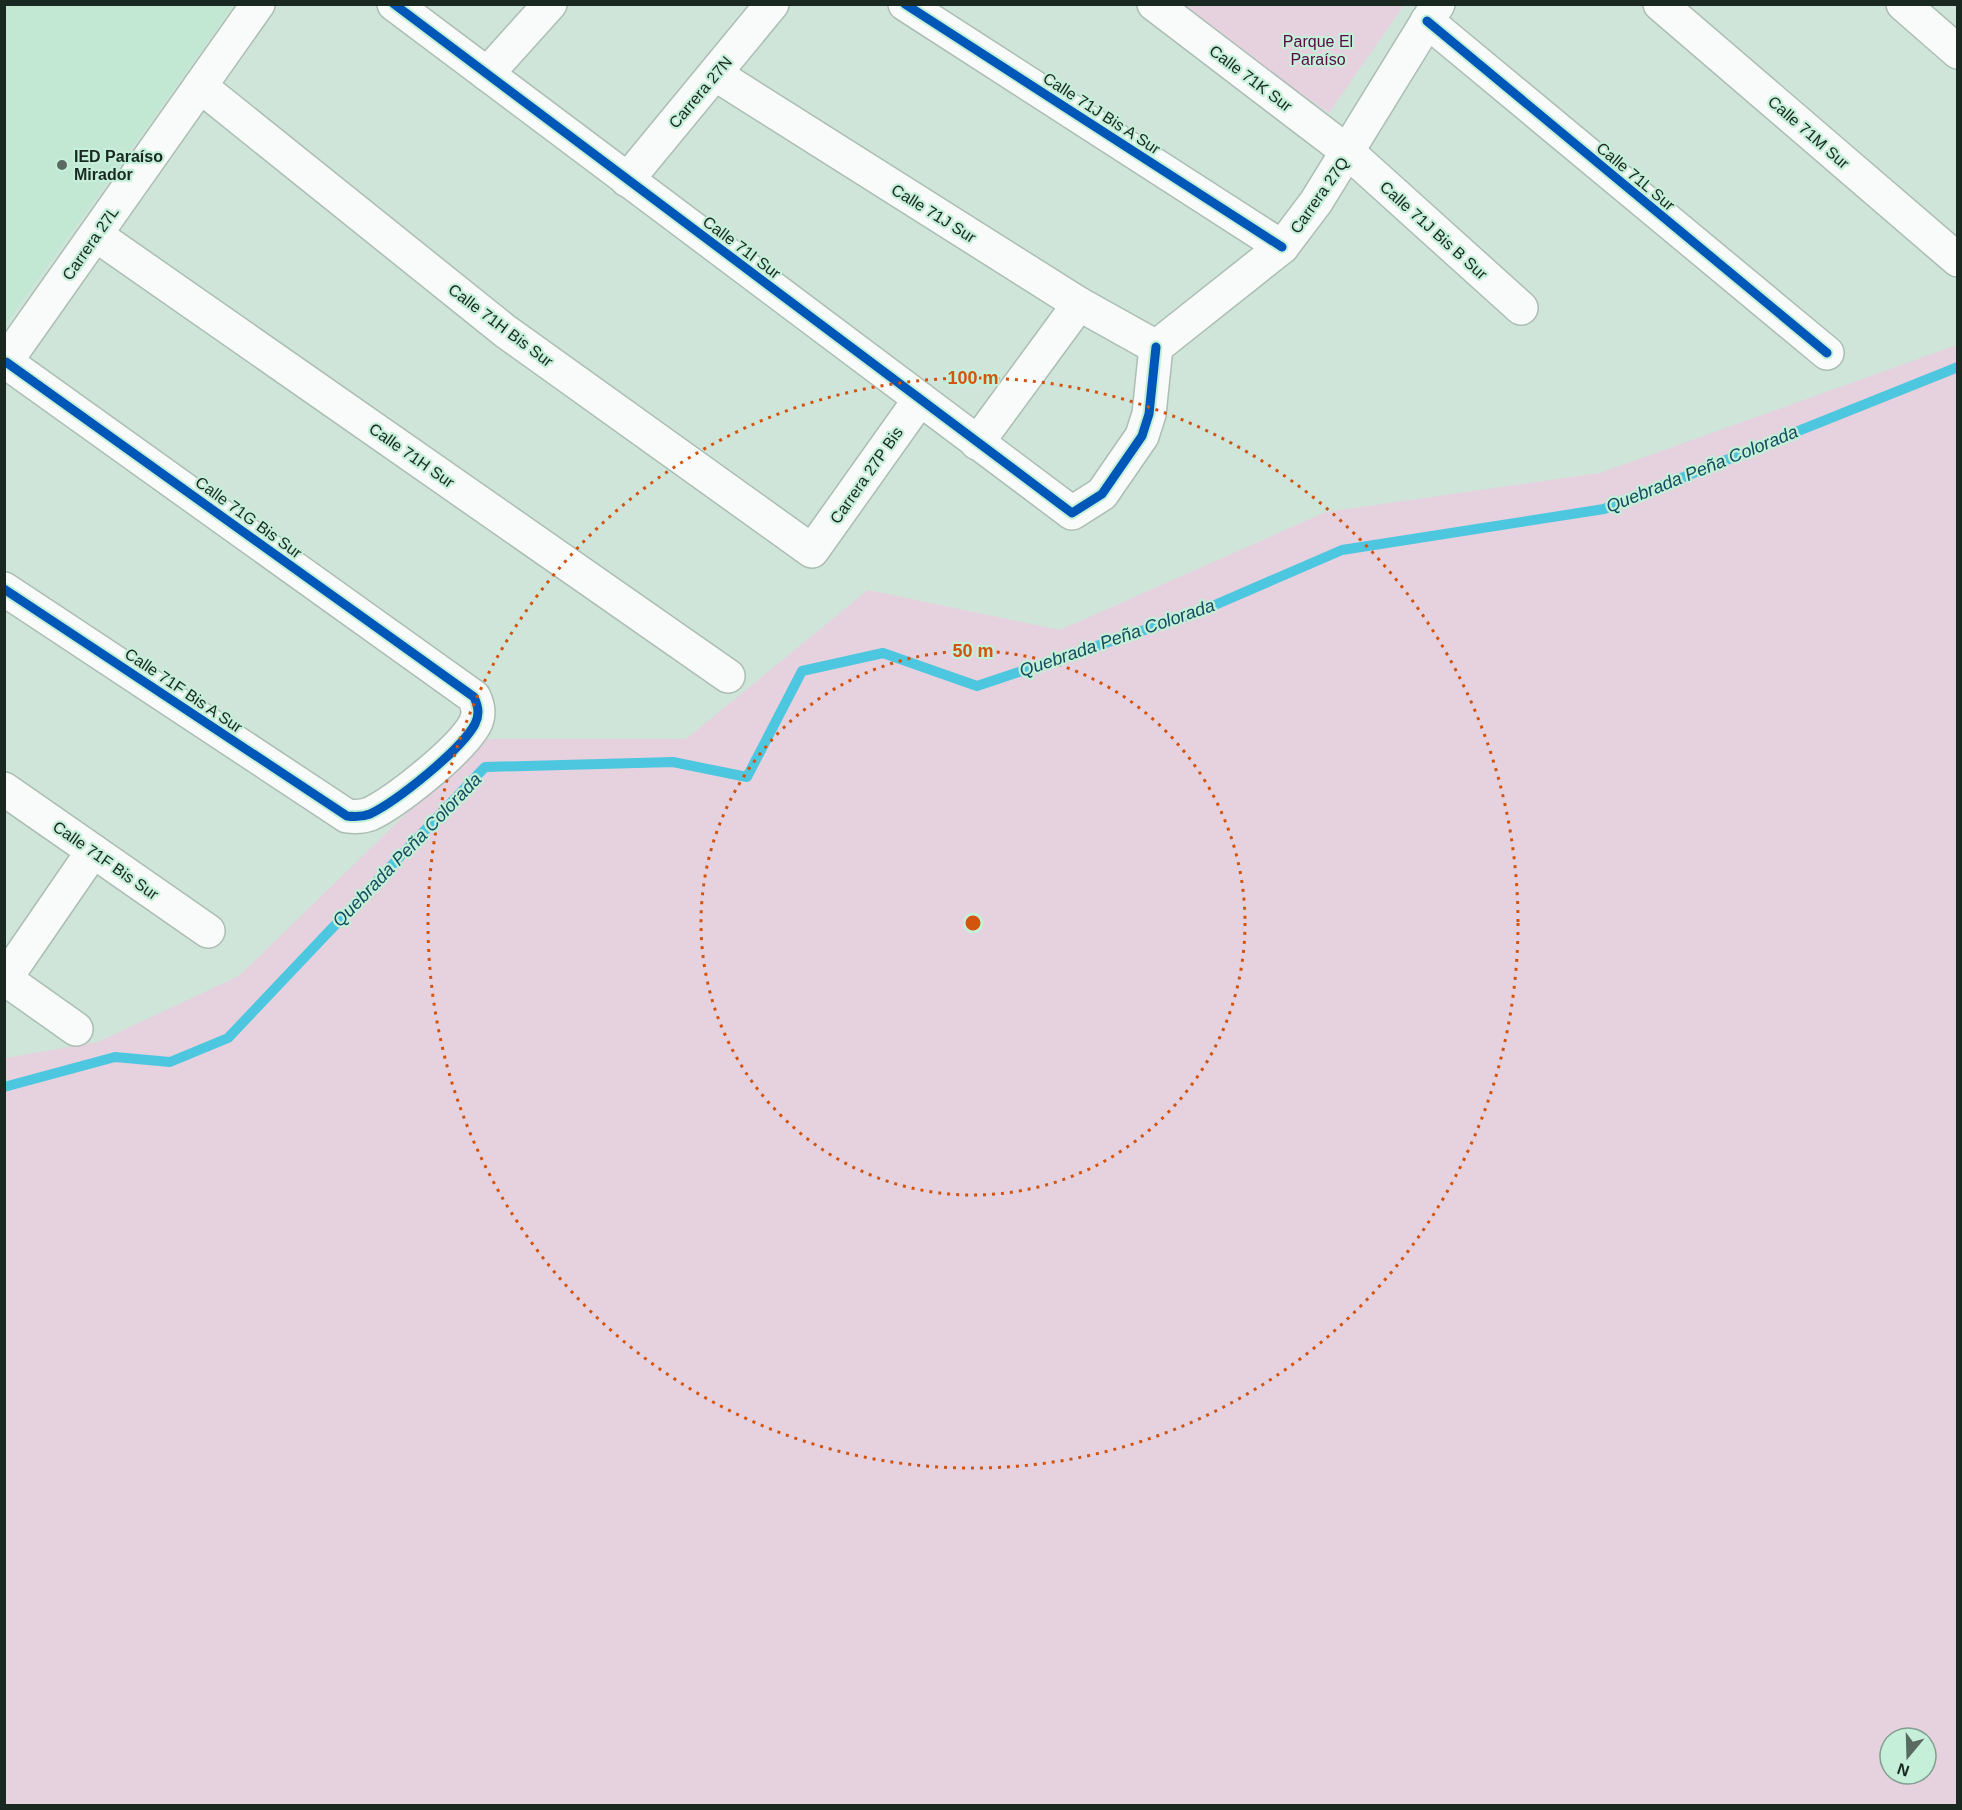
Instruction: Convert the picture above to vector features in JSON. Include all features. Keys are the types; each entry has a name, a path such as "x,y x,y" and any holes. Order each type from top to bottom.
{"street":[{"name":"Carrera 27L","path":"5,363 258,4"},
{"name":"Calle 71I Sur","path":"394,4 1072,513 1102,494 1142,436 1149,414 1156,347"},
{"path":"487,74 550,4"},
{"name":"Carrera 27N","path":"627,180 772,4"},
{"name":"Calle 71J Bis A Sur","path":"905,4 1282,247"},
{"name":"Calle 71K Sur","path":"1154,4 1348,152"},
{"name":"Calle 71M Sur","path":"1660,4 1958,260"},
{"path":"1903,4 1958,52"},
{"name":"Carrera 27Q","path":"1156,347 1282,247 1316,202 1432,13"},
{"name":"Calle 71L Sur","path":"1432,13 1827,353"},
{"name":"Calle 71J Sur","path":"715,74 1079,304 1156,347"},
{"name":"Calle 71H Bis Sur","path":"201,87 505,331 812,550"},
{"name":"Calle 71J Bis B Sur","path":"1348,152 1521,308"},
{"name":"Calle 71H Sur","path":"96,235 728,676"},
{"path":"977,443 1079,304"},
{"name":"Calle 71G Bis Sur","path":"5,363 474,697 479,708 476,723 435,766 400,794 369,814 357,818 347,816"},
{"name":"Carrera 27P Bis","path":"812,550 920,399"},
{"name":"Calle 71F Bis A Sur","path":"4,589 347,816"},
{"name":"Calle 71F Bis Sur","path":"4,789 208,931"},
{"path":"76,1029 5,979 93,851"}],"shaded area":[{"name":"IED Paraíso Mirador","path":"4,5 234,5 5,325"}],"green space":[{"name":"Parque El Paraíso","path":"1172,5 1404,5 1329,113"},
{"path":"1957,345 1957,1805 5,1806 5,1058 98,1042 239,976 483,739 686,739 868,590 1060,630 1326,512 1600,473"}],"waterway":[{"name":"Quebrada Peña Colorada","path":"4,1087 115,1057 170,1062 228,1038 485,767 673,762 747,777 802,671 883,653 977,686 1201,611 1342,550 1604,509 1958,367"}],"cycle path":[{"path":"394,4 1072,513 1102,494 1142,436 1149,414 1156,347"},
{"path":"905,4 1282,247"},
{"path":"1427,21 1827,353"},
{"path":"4,589 347,816 370,814 411,787 468,735 478,717 474,697 6,362"}],"place":[{"name":"IED Paraíso Mirador","path":"62,165"}]}
